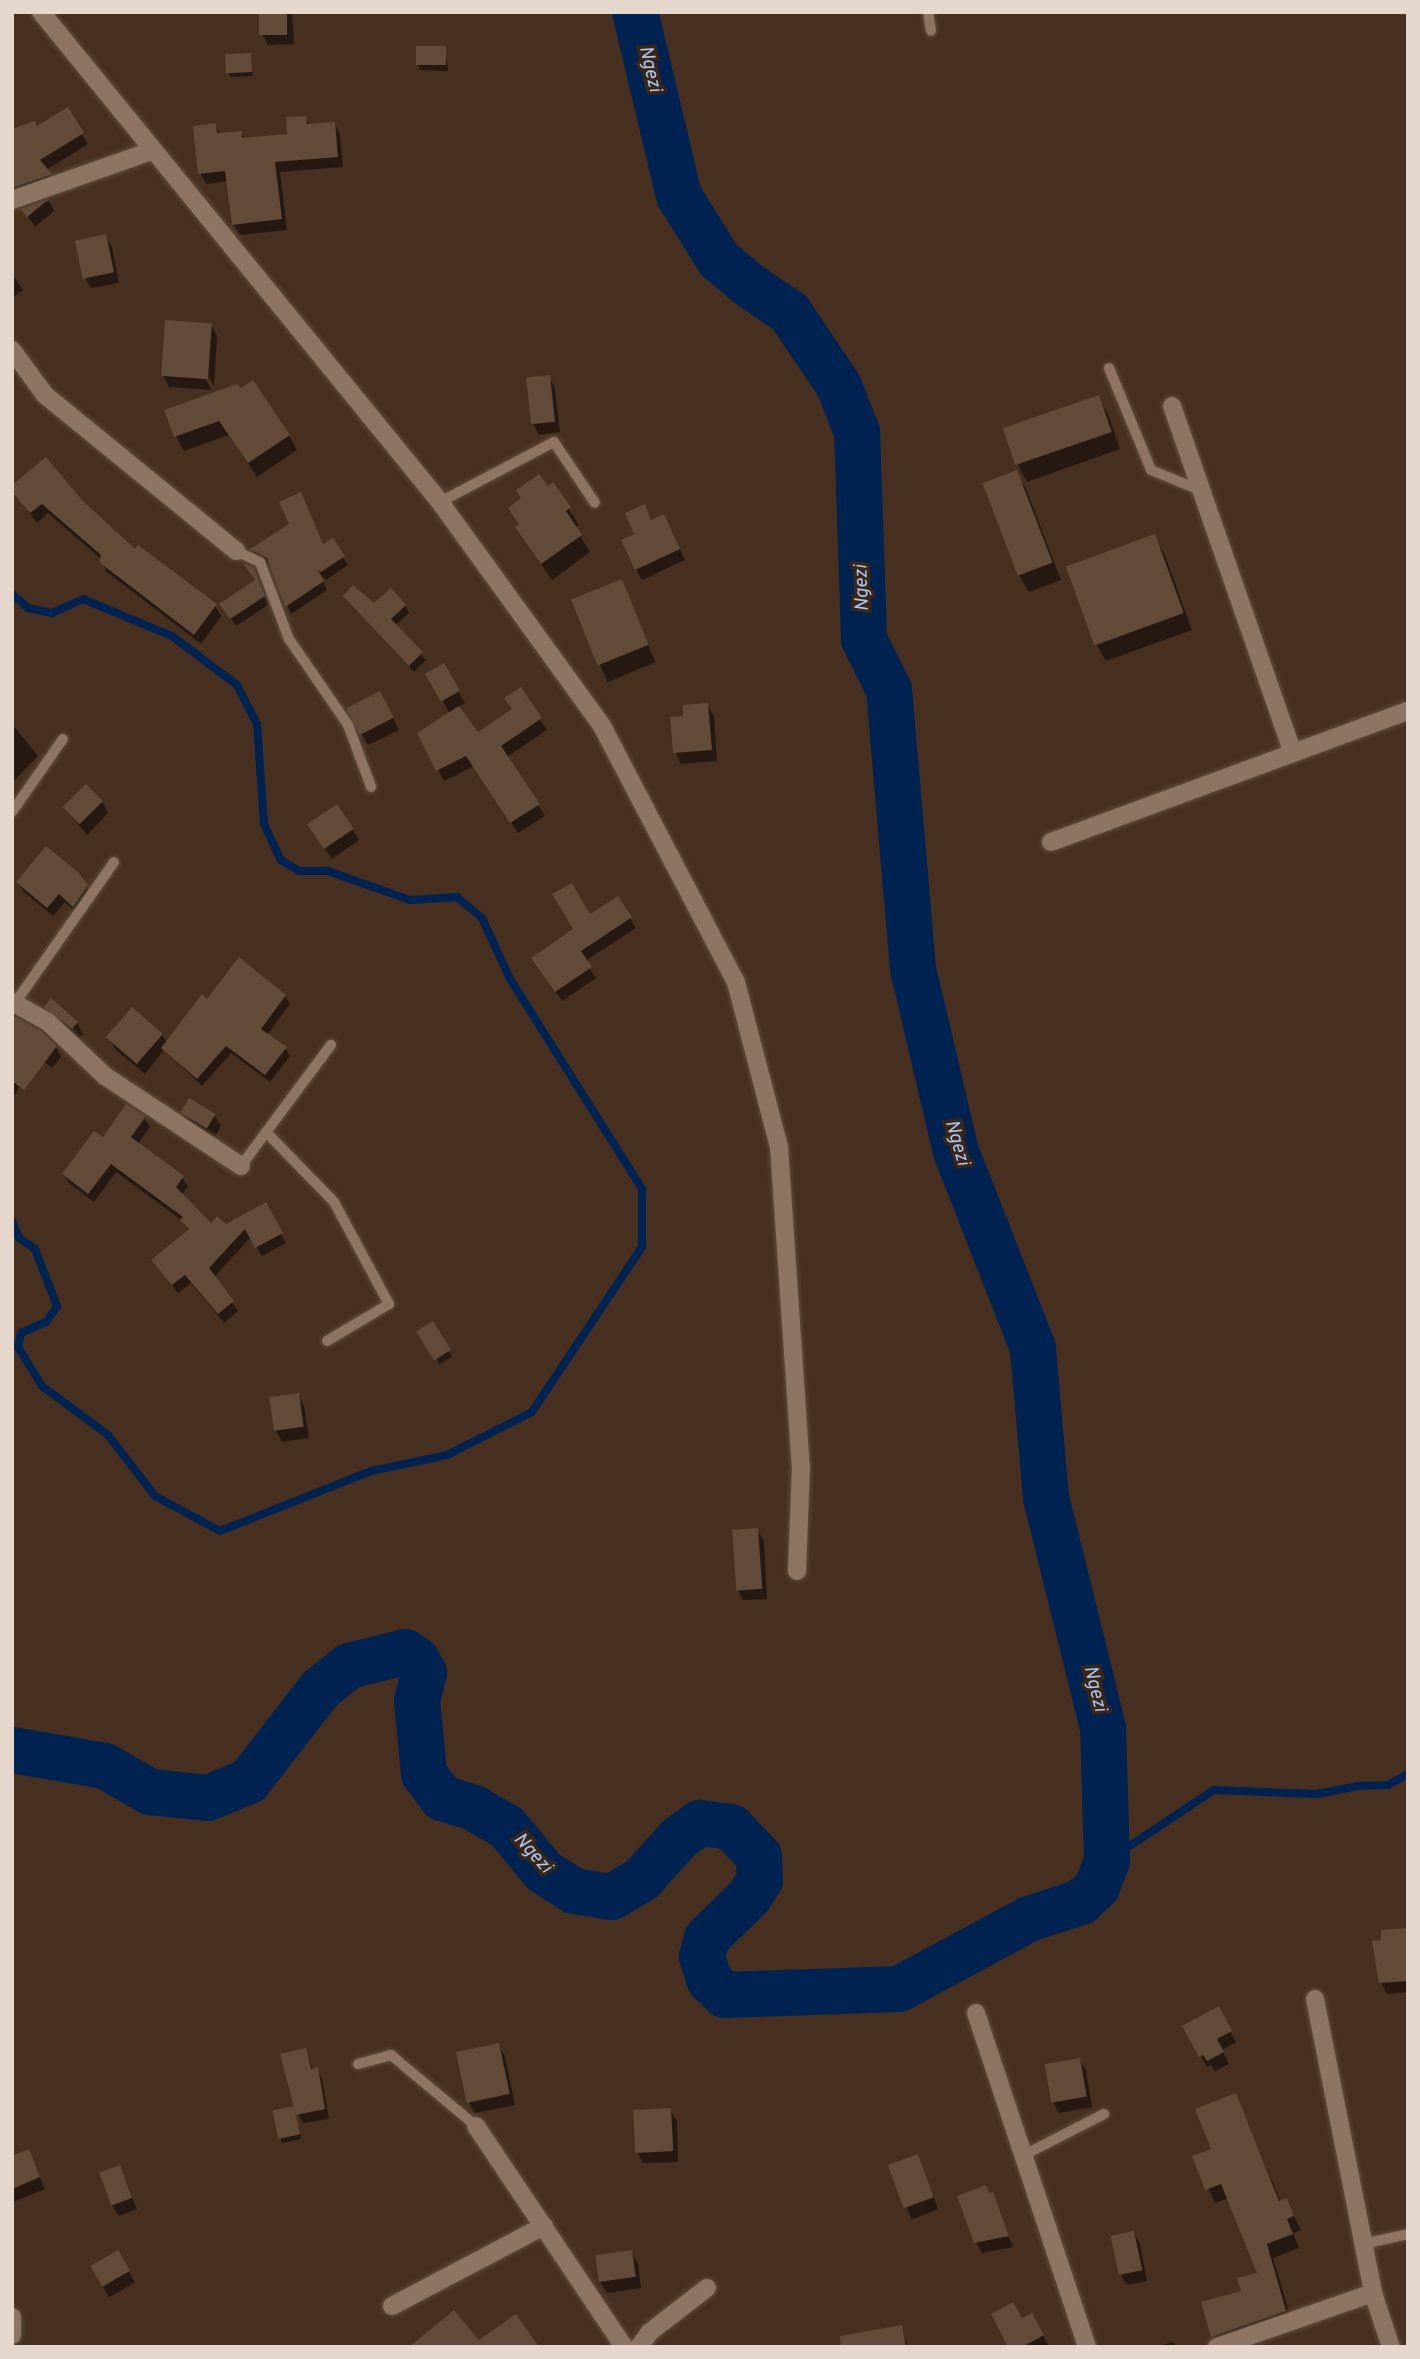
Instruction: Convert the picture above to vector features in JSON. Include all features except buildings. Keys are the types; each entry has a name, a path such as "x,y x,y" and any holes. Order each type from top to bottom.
{"street":[{"path":"41,12 440,502 602,726 736,982 779,1147 801,1466 797,1571"},
{"path":"12,200 151,150"},
{"path":"12,350 45,395 236,551"},
{"path":"1172,406 1293,753"},
{"path":"1051,842 1408,711"},
{"path":"13,1003 48,1022 105,1076 241,1166"},
{"path":"1315,1999 1373,2292 1391,2347"},
{"path":"976,2012 1087,2347"},
{"path":"476,2126 624,2347"},
{"path":"391,2306 544,2226"},
{"path":"639,2347 650,2332 707,2288"},
{"path":"1217,2347 1373,2292"},
{"path":"12,2317 12,2335"}],"lane":[{"path":"928,12 931,31"},
{"path":"1109,368 1151,470 1204,492"},
{"path":"440,502 554,442 595,503"},
{"path":"236,551 260,562 289,639 348,725 371,787"},
{"path":"12,812 63,739"},
{"path":"13,1003 114,862"},
{"path":"241,1166 331,1045"},
{"path":"266,1132 334,1202 389,1304 327,1341"},
{"path":"358,2064 391,2054 476,2126"},
{"path":"1024,2155 1104,2114"},
{"path":"1363,2244 1408,2234"}],"waterway":[{"name":"Ngezi","path":"12,1750 105,1766 150,1792 208,1798 249,1781 320,1689 349,1666 405,1652 416,1659 424,1673 417,1701 424,1774 442,1798 474,1808 507,1827 544,1872 574,1891 612,1897 642,1879 679,1838 700,1823 731,1827 759,1856 760,1880 749,1897 707,1938 702,1957 710,1981 725,1995 899,1989 1029,1919 1081,1902 1097,1887 1107,1861 1103,1728 1046,1498 1033,1348 956,1152 913,969 889,690 864,639 857,432 839,386 790,313 719,260 679,196 635,12"},
{"path":"12,594 28,608 52,613 83,599 172,636 237,685 257,724 264,824 281,860 299,871 328,871 410,900 457,897 482,918 510,979 642,1189 642,1247 532,1412 447,1455 371,1471 220,1531 155,1496 108,1435 42,1386 18,1347 21,1333 46,1322 57,1306 35,1249 19,1238 12,1221"},
{"path":"1107,1861 1214,1790 1317,1794 1357,1786 1388,1785 1408,1774"}]}
